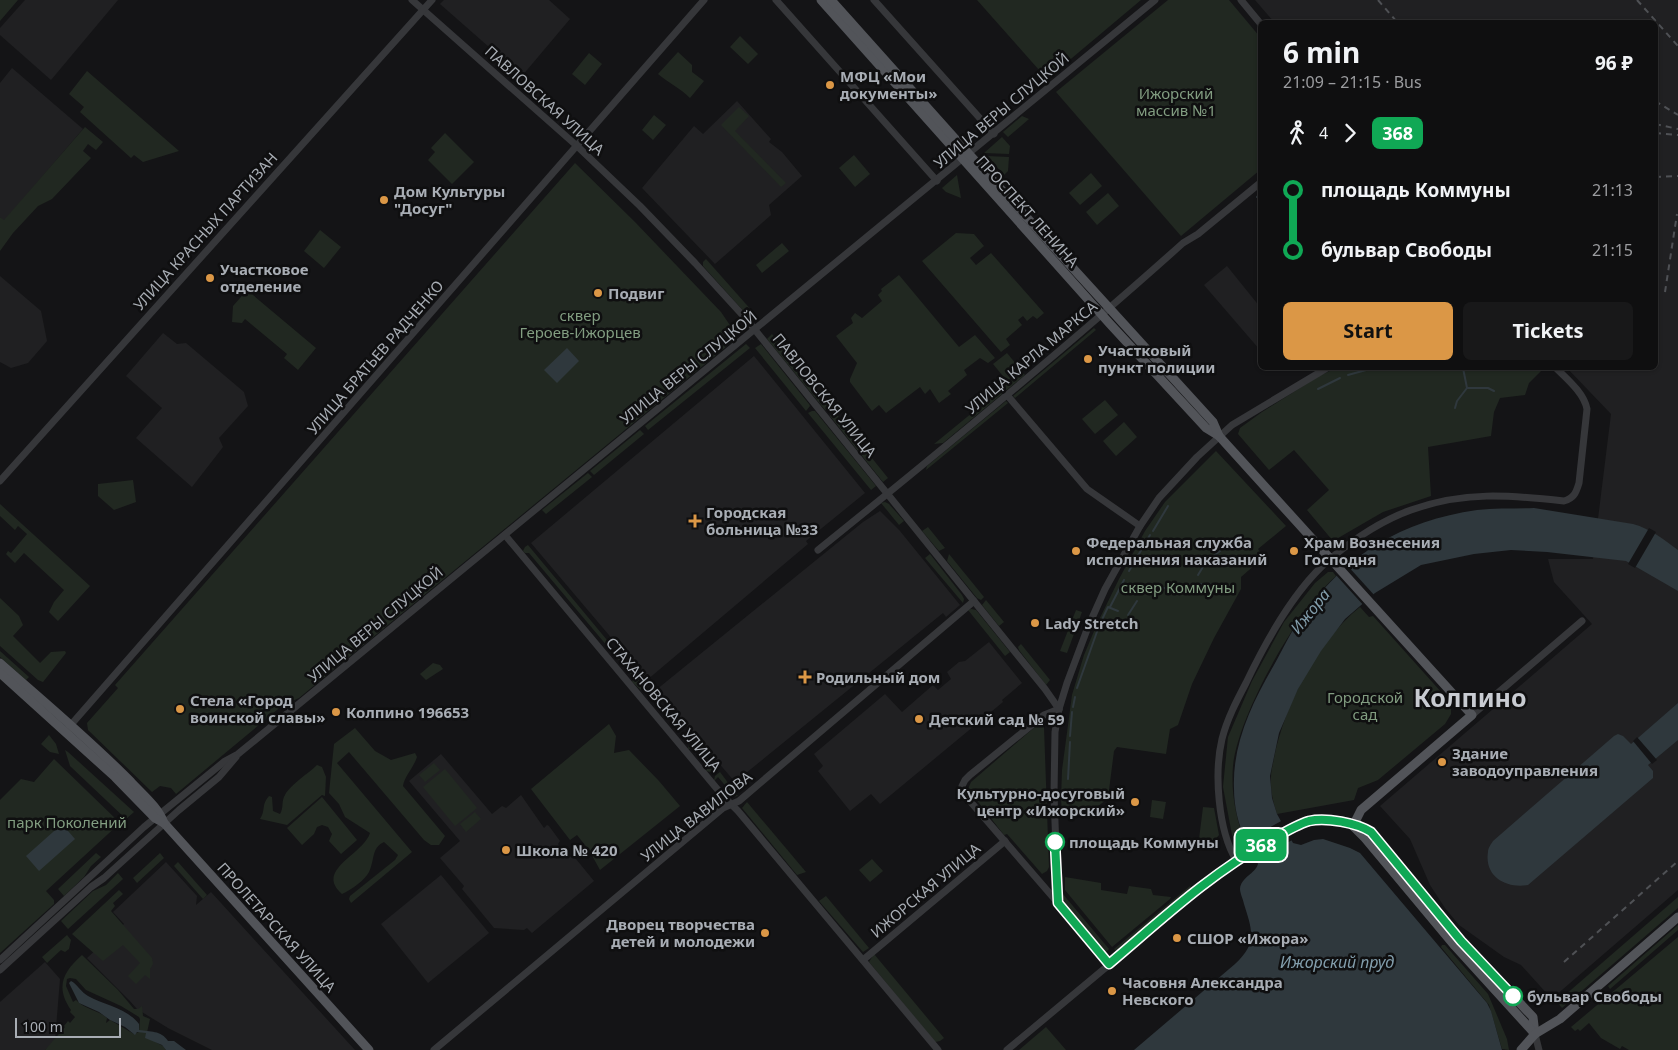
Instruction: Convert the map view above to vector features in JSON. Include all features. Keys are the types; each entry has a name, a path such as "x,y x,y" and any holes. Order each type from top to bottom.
{"main road":[{"name":"ПРОСПЕКТ ЛЕНИНА","path":"821,0 1106,312 1212,422 1219,436 1472,715"},
{"name":"ПРОСПЕКТ ЛЕНИНА","path":"831,0 966,157"},
{"name":"ПРОЛЕТАРСКАЯ УЛИЦА","path":"0,664 68,728 115,777 158,816 369,1050"},
{"name":"ПРОЛЕТАРСКАЯ УЛИЦА","path":"0,673 68,728"},
{"path":"1472,715 1361,810 1353,826 1455,946 1535,1034"},
{"path":"1521,1050 1535,1034 1560,1019 1678,917"}],"street":[{"name":"ПАВЛОВСКАЯ УЛИЦА","path":"412,0 577,146 676,242 755,330 1059,709"},
{"name":"УЛИЦА КРАСНЫХ ПАРТИЗАН","path":"0,481 432,0"},
{"name":"УЛИЦА БРАТЬЕВ РАДЧЕНКО","path":"68,728 704,0"},
{"path":"776,0 937,180"},
{"path":"874,0 994,134"},
{"name":"УЛИЦА ВЕРЫ СЛУЦКОЙ","path":"0,970 164,823 219,777 238,754 1155,0"},
{"path":"1241,0 1258,21"},
{"name":"УЛИЦА КАРЛА МАРКСА","path":"818,550 1008,395 1106,312 1183,243 1198,234 1258,185"},
{"path":"1058,903 1054,795 1055,732 1059,709 1093,614 1140,526 1159,498 1185,469 1232,425 1324,370"},
{"path":"1236,860 1228,844 1219,791 1219,758 1225,731 1248,678 1281,618 1304,588 1331,558 1361,536 1388,520 1411,510 1465,497 1496,495 1564,501 1572,498 1577,491 1579,483 1588,414 1586,402 1558,370"},
{"path":"1008,395 1087,489 1140,526"},
{"name":"СТАХАНОВСКАЯ УЛИЦА","path":"504,535 938,1050"},
{"name":"УЛИЦА ВАВИЛОВА","path":"434,1050 731,803 739,801 974,601"},
{"path":"1472,715 1582,620"},
{"path":"1059,709 1044,715 970,774 962,786 969,800 1109,964"},
{"name":"УЛИЦА ВЕРЫ СЛУЦКОЙ","path":"0,960 86,882 96,870 158,816 224,761 238,754"},
{"path":"1006,1050 1213,878 1245,854 1309,821 1334,820 1353,826"},
{"name":"ИЖОРСКАЯ УЛИЦА","path":"863,960 1005,841"},
{"path":"1535,1034 1539,1050"}],"shaded area":[{"path":"25,0 118,0 51,80 0,35 0,28"},
{"path":"444,0 549,0 570,19 522,76 440,4"},
{"path":"1255,0 1678,0 1678,890 1555,996 1549,996 1521,965 1504,957 1459,925 1430,885 1410,839 1380,806 1592,624 1554,582 1548,559 1593,559 1611,414 1569,370 1658,370 1658,20 1272,20"},
{"path":"12,68 83,129 4,221 0,217 0,83"},
{"path":"737,101 771,139 769,142 782,152 802,176 769,205 771,215 715,264 642,188 694,126 703,134"},
{"path":"1227,266 1258,305 1258,348 1204,285"},
{"path":"0,276 41,311 47,341 28,363 11,368 0,362"},
{"path":"163,333 177,344 186,343 244,392 248,406 219,438 223,447 192,487 136,438 162,408 126,376"},
{"name":"Городская больница №33","path":"754,356 865,493 806,541 808,544 647,680 531,543"},
{"name":"Городская больница №33","path":"880,511 900,531 960,605 946,617 943,613 735,782 656,690 863,522"},
{"name":"Детский сад № 59","path":"989,642 1022,683 1002,700 1003,702 880,804 871,794 850,811 818,771 823,766 814,754 885,694 902,712 933,685 938,690 951,679 947,672 959,662 965,661"},
{"name":"Школа № 420","path":"441,754 492,814 502,806 506,808 521,795 544,828 547,825 549,826 560,841 558,844 568,856 576,859 594,881 532,933 527,928 524,930 494,928 462,889 464,886 440,858 460,841 409,781"},
{"path":"166,862 197,896 196,905 211,892 355,1050 212,1050 168,1028 137,1009 87,958 124,924 113,912"},
{"path":"441,875 489,933 428,983 381,924"},
{"path":"45,962 60,979 55,1040 45,1050 0,1050 0,1002"}],"green space":[{"path":"0,0 18,0 0,21"},
{"path":"977,0 1141,0 1047,79"},
{"name":"Ижорский массив №1","path":"1168,0 1229,0 1258,35 1258,172 1181,236 1056,92"},
{"path":"740,36 758,54 748,64 730,47"},
{"path":"678,52 692,65 692,72 704,81 690,98 658,74"},
{"path":"589,53 602,64 585,85 572,74"},
{"path":"87,71 179,151 143,162 134,155 131,158 80,112 84,107 69,94"},
{"path":"739,107 749,116 735,131 786,183 781,187 721,125"},
{"path":"654,115 666,125 653,140 642,130"},
{"path":"1022,116 1029,119 1008,137 1003,132"},
{"path":"85,127 103,142 96,150 88,144 83,151 91,158 52,199 38,206 13,233 0,251 0,217 4,220"},
{"path":"445,133 474,162 452,184 428,160 435,152 431,148"},
{"path":"1002,137 1010,146 1009,154 984,153"},
{"path":"854,155 870,174 855,187 839,168"},
{"path":"987,156 1009,157 1008,171 1004,175"},
{"name":"сквер Героев-Ижорцев","path":"575,163 635,222 721,312 738,337 299,698 283,705 176,794 171,788 160,786 152,792 88,730 87,723 118,688 115,685"},
{"path":"1091,173 1102,186 1080,205 1069,193"},
{"path":"957,175 961,198 946,192 942,188"},
{"path":"1108,193 1119,206 1097,225 1086,212"},
{"path":"320,230 341,247 324,268 304,251"},
{"path":"956,233 974,234 984,246 970,258 976,265 991,253 1044,313 1037,319 1033,316 1027,321 1023,316 1018,320 1022,325 1006,339 1010,345 1001,352 922,261"},
{"path":"782,243 789,251 762,273 756,265"},
{"path":"706,259 753,312 748,316 703,266 703,262"},
{"path":"899,275 959,347 975,335 995,358 988,363 980,358 964,370 967,375 948,391 951,394 939,403 930,389 925,394 920,387 886,413 879,405 872,411 850,382 857,363 836,336 853,323 851,318 855,313 862,318 882,301 878,295 882,291 881,289"},
{"path":"247,290 316,348 298,370 284,358 287,354 245,319 242,323 232,322 233,306"},
{"path":"1094,328 1096,330 1015,398 1013,396"},
{"path":"772,334 831,407 825,410 767,339"},
{"path":"746,344 750,348 648,430 645,426"},
{"path":"761,344 809,404 810,406 806,411 755,348"},
{"path":"1007,353 1021,370 1007,381 993,364"},
{"path":"1332,370 1542,370 1529,383 1525,395 1500,398 1494,412 1491,436 1428,447 1431,496 1383,512 1333,541 1307,510 1329,490 1294,450 1269,470 1238,434 1240,428 1262,412"},
{"path":"1022,372 1025,375 943,443 934,444"},
{"path":"1105,400 1118,415 1095,434 1082,419"},
{"path":"1006,401 1008,403 926,470 927,466"},
{"path":"815,411 876,486 871,490 808,413"},
{"path":"834,411 888,478 883,482 830,416"},
{"path":"1124,422 1137,437 1116,456 1103,441"},
{"path":"640,430 644,434 594,475 590,471"},
{"name":"сквер Коммуны","path":"1216,451 1286,526 1258,549 1264,557 1241,577 1241,589 1214,638 1192,684 1178,725 1170,729 1166,754 1117,747 1114,751 1108,798 1096,808 1087,812 1062,812 1062,770 1072,695 1084,655 1097,624 1145,531 1165,502"},
{"path":"588,473 592,477 546,514 542,510"},
{"path":"133,480 136,502 114,510 98,496 98,484"},
{"path":"885,502 904,521 899,525 881,503"},
{"path":"0,504 90,586 58,621 49,612 54,602 64,590 24,553 15,563 6,554 8,551 11,553 27,534 18,526 15,530 0,516"},
{"path":"928,527 945,548 939,551 922,531"},
{"path":"528,545 646,687 641,690 632,682 634,678 529,553 523,551"},
{"path":"930,554 962,595 963,603 925,558"},
{"path":"949,554 984,597 981,600 977,598 947,561"},
{"path":"1328,572 1333,572 1336,576 1305,612 1272,664 1246,719 1237,745 1233,766 1233,794 1236,813 1245,841 1239,844 1232,835 1223,787 1228,737 1252,681 1284,622 1315,583"},
{"path":"0,598 19,616 23,625 13,636 40,663 51,652 65,651 66,653 43,682 38,680 0,646"},
{"path":"986,600 1004,622 999,626 982,605"},
{"name":"Городской сад","path":"1360,607 1369,617 1373,616 1451,703 1451,714 1445,724 1378,780 1358,788 1354,800 1277,814 1271,791 1271,775 1279,737 1286,717 1305,675 1317,656 1344,621"},
{"path":"968,610 976,610 1010,652 1005,656"},
{"path":"1076,610 1082,612 1067,653 1060,651"},
{"path":"1021,644 1050,680 1046,685 1019,650 1018,647"},
{"path":"0,651 29,677 26,680 0,657"},
{"path":"433,663 440,665 443,669 426,680 420,674"},
{"path":"609,724 616,736 614,753 629,750 680,806 600,870 589,850 577,835 570,840 531,789"},
{"path":"1036,726 1044,727 1049,867 1042,874 1007,834 1004,835 968,789 971,782"},
{"path":"355,728 375,751 391,760 415,753 417,757 403,786 445,836 439,845 431,845 424,840 349,752 337,763 412,852 351,903 350,896 395,860 398,855 384,842 377,848 371,868 361,881 342,894 335,885 334,877 337,870 366,841 370,833 345,817 339,804 329,793 334,744"},
{"path":"49,735 56,744 59,754 50,752 41,744"},
{"path":"693,741 716,767 711,772 706,771 708,767 693,748 688,749"},
{"path":"65,750 134,812 126,819 70,766"},
{"name":"парк Поколений","path":"54,759 120,823 46,891 54,900 54,904 0,953 0,800 21,779 34,782"},
{"path":"434,763 440,770 425,782 419,775"},
{"path":"317,765 322,767 326,777 325,796 322,795 287,825 260,819 265,802 269,796 272,797 273,811 280,814 287,791"},
{"path":"445,769 477,808 455,826 423,787"},
{"path":"720,772 738,796 726,794 724,792 728,789 718,777 714,781 715,776"},
{"path":"322,797 357,840 341,854 329,841 332,834 328,827 322,825 317,827 314,834 302,845 287,828"},
{"path":"1152,800 1166,802 1163,819 1150,817"},
{"path":"747,802 806,872 797,875 742,808"},
{"path":"1203,807 1214,808 1219,835 1214,841 1199,839"},
{"path":"475,812 481,819 466,832 460,824"},
{"path":"96,853 101,857 64,896 58,889"},
{"path":"160,853 164,858 137,883 133,878"},
{"path":"872,859 883,871 870,882 859,870"},
{"path":"178,862 207,895 203,899 174,866"},
{"path":"118,873 123,879 68,929 61,921 93,891 106,885"},
{"path":"1065,877 1101,883 1101,890 1127,894 1129,886 1151,889 1153,895 1171,897 1112,947 1065,890"},
{"path":"1190,886 1192,888 1116,951 1114,949"},
{"path":"119,890 123,894 113,903 115,906 111,911 152,958 153,964 150,969 150,979 145,975 136,984 128,976 140,963 123,945 103,961 72,934"},
{"path":"1062,893 1109,949 1106,952 1068,908"},
{"path":"826,896 869,948 863,952 819,901"},
{"path":"1678,897 1678,908 1562,1008 1557,1002"},
{"path":"1678,925 1678,930 1610,989 1608,986"},
{"path":"67,935 71,940 69,949 65,952 61,950 47,963 42,957"},
{"path":"1678,937 1678,1050 1629,1050 1622,1046 1620,1049 1601,1038 1589,1023 1580,1031 1578,1029 1575,1031 1571,1027"},
{"path":"1445,945 1488,994 1507,1039 1509,1050 1502,1049 1489,1005 1441,947"},
{"path":"874,954 944,1038 935,1042 869,962"},
{"path":"82,955 118,990 134,1009 142,1006 143,1016 150,1019 146,1037 163,1046 166,1050 45,1050 68,1021 70,1023 75,1017 70,1012 71,1010 66,1002 62,987 66,974","holes":["67,979 76,979 86,990 121,1006 139,1017 139,1032 134,1034 110,1020 106,1023 107,1018 103,1015 76,1000 73,1002 66,986"]},
{"path":"1046,1027 1066,1050 1019,1050"}],"water":[{"path":"567,348 579,361 557,383 544,370"},
{"name":"Ижорский пруд","path":"1534,508 1633,524 1662,538 1678,550 1678,591 1626,561 1547,552 1511,550 1474,554 1421,565 1375,593 1345,619 1321,651 1298,689 1279,733 1270,776 1272,798 1277,814 1293,843 1301,845 1323,839 1360,853 1487,1003 1502,1050 1134,1050 1235,964 1250,943 1251,929 1240,889 1243,881 1258,864 1243,834 1237,815 1234,789 1236,756 1245,724 1258,694 1302,616 1319,594 1357,558 1400,532 1424,522 1477,510"},
{"path":"1678,703 1678,740 1648,765 1653,771 1653,778 1528,885 1520,886 1505,883 1493,874 1488,861 1488,849 1493,841 1614,736 1618,734 1623,736 1631,744"},
{"path":"62,824 75,839 39,871 26,856"},
{"path":"71,981 88,996 128,1014 139,1024 139,1030 159,1033 168,1041 174,1041 186,1050 166,1050 162,1045 145,1038 146,1033 137,1032 135,1035 99,1012 79,1003 69,983"}],"pier":[{"path":"1649,528 1656,532 1635,568 1628,564"},
{"path":"1346,564 1375,596 1365,607 1335,574"},
{"path":"1637,737 1657,760 1652,764 1633,741"},
{"path":"1283,820 1294,839 1254,861 1244,842"}],"waterway":[{"path":"1348,375 1366,370"},
{"path":"1455,408 1457,401 1467,388 1463,370"},
{"path":"1318,389 1340,378"},
{"path":"1467,388 1488,388 1494,391"},
{"path":"1153,531 1168,506"},
{"path":"1129,571 1150,535"},
{"path":"1198,575 1206,562 1220,551"},
{"path":"1110,607 1124,580"},
{"path":"1196,584 1220,585"},
{"path":"1143,593 1169,587 1190,585"},
{"path":"1128,615 1137,601"},
{"path":"1077,688 1099,626 1108,607 1118,611"},
{"path":"1073,707 1075,697"},
{"path":"1070,736 1072,712"},
{"path":"1068,779 1070,742"}],"railway":[{"path":"1378,0 1395,20"},
{"path":"1637,0 1655,20"},
{"path":"1658,24 1678,46"},
{"path":"1658,103 1678,115"},
{"path":"1658,125 1678,129"},
{"path":"1658,133 1678,135"},
{"path":"1658,177 1678,176"},
{"path":"1665,292 1677,214"},
{"path":"1564,962 1678,861"}],"bus line":[{"name":"368","path":"1055,842 1058,903 1109,964 1220,871 1245,854 1293,828 1309,821 1324,820 1334,820 1364,828 1371,832 1461,941 1513,996"}],"place":[{"name":"МФЦ «Мои документы»","path":"830,85"},
{"name":"Дом Культуры \"Досуг\"","path":"384,200"},
{"name":"Участковое отделение","path":"210,278"},
{"name":"Подвиг","path":"598,293"},
{"name":"Участковый пункт полиции","path":"1088,359"},
{"name":"Городская больница №33","path":"695,521"},
{"name":"Федеральная служба исполнения наказаний","path":"1076,551"},
{"name":"Храм Вознесения Господня","path":"1294,551"},
{"name":"Lady Stretch","path":"1035,623"},
{"name":"Родильный дом","path":"805,677"},
{"name":"Стела «Город воинской славы»","path":"180,709"},
{"name":"Колпино 196653","path":"336,712"},
{"name":"Детский сад № 59","path":"919,719"},
{"name":"Здание заводоуправления","path":"1442,762"},
{"name":"Культурно-досуговый центр «Ижорский»","path":"1135,802"},
{"name":"площадь Коммуны","path":"1055,842"},
{"name":"Школа № 420","path":"506,850"},
{"name":"Дворец творчества детей и молодежи","path":"765,933"},
{"name":"СШОР «Ижора»","path":"1177,938"},
{"name":"Часовня Александра Невского","path":"1112,991"},
{"name":"бульвар Свободы","path":"1513,996"}],"district":[{"name":"Колпино","path":"1470,697"}],"water label":[{"name":"Ижора","path":"1310,611"}]}
